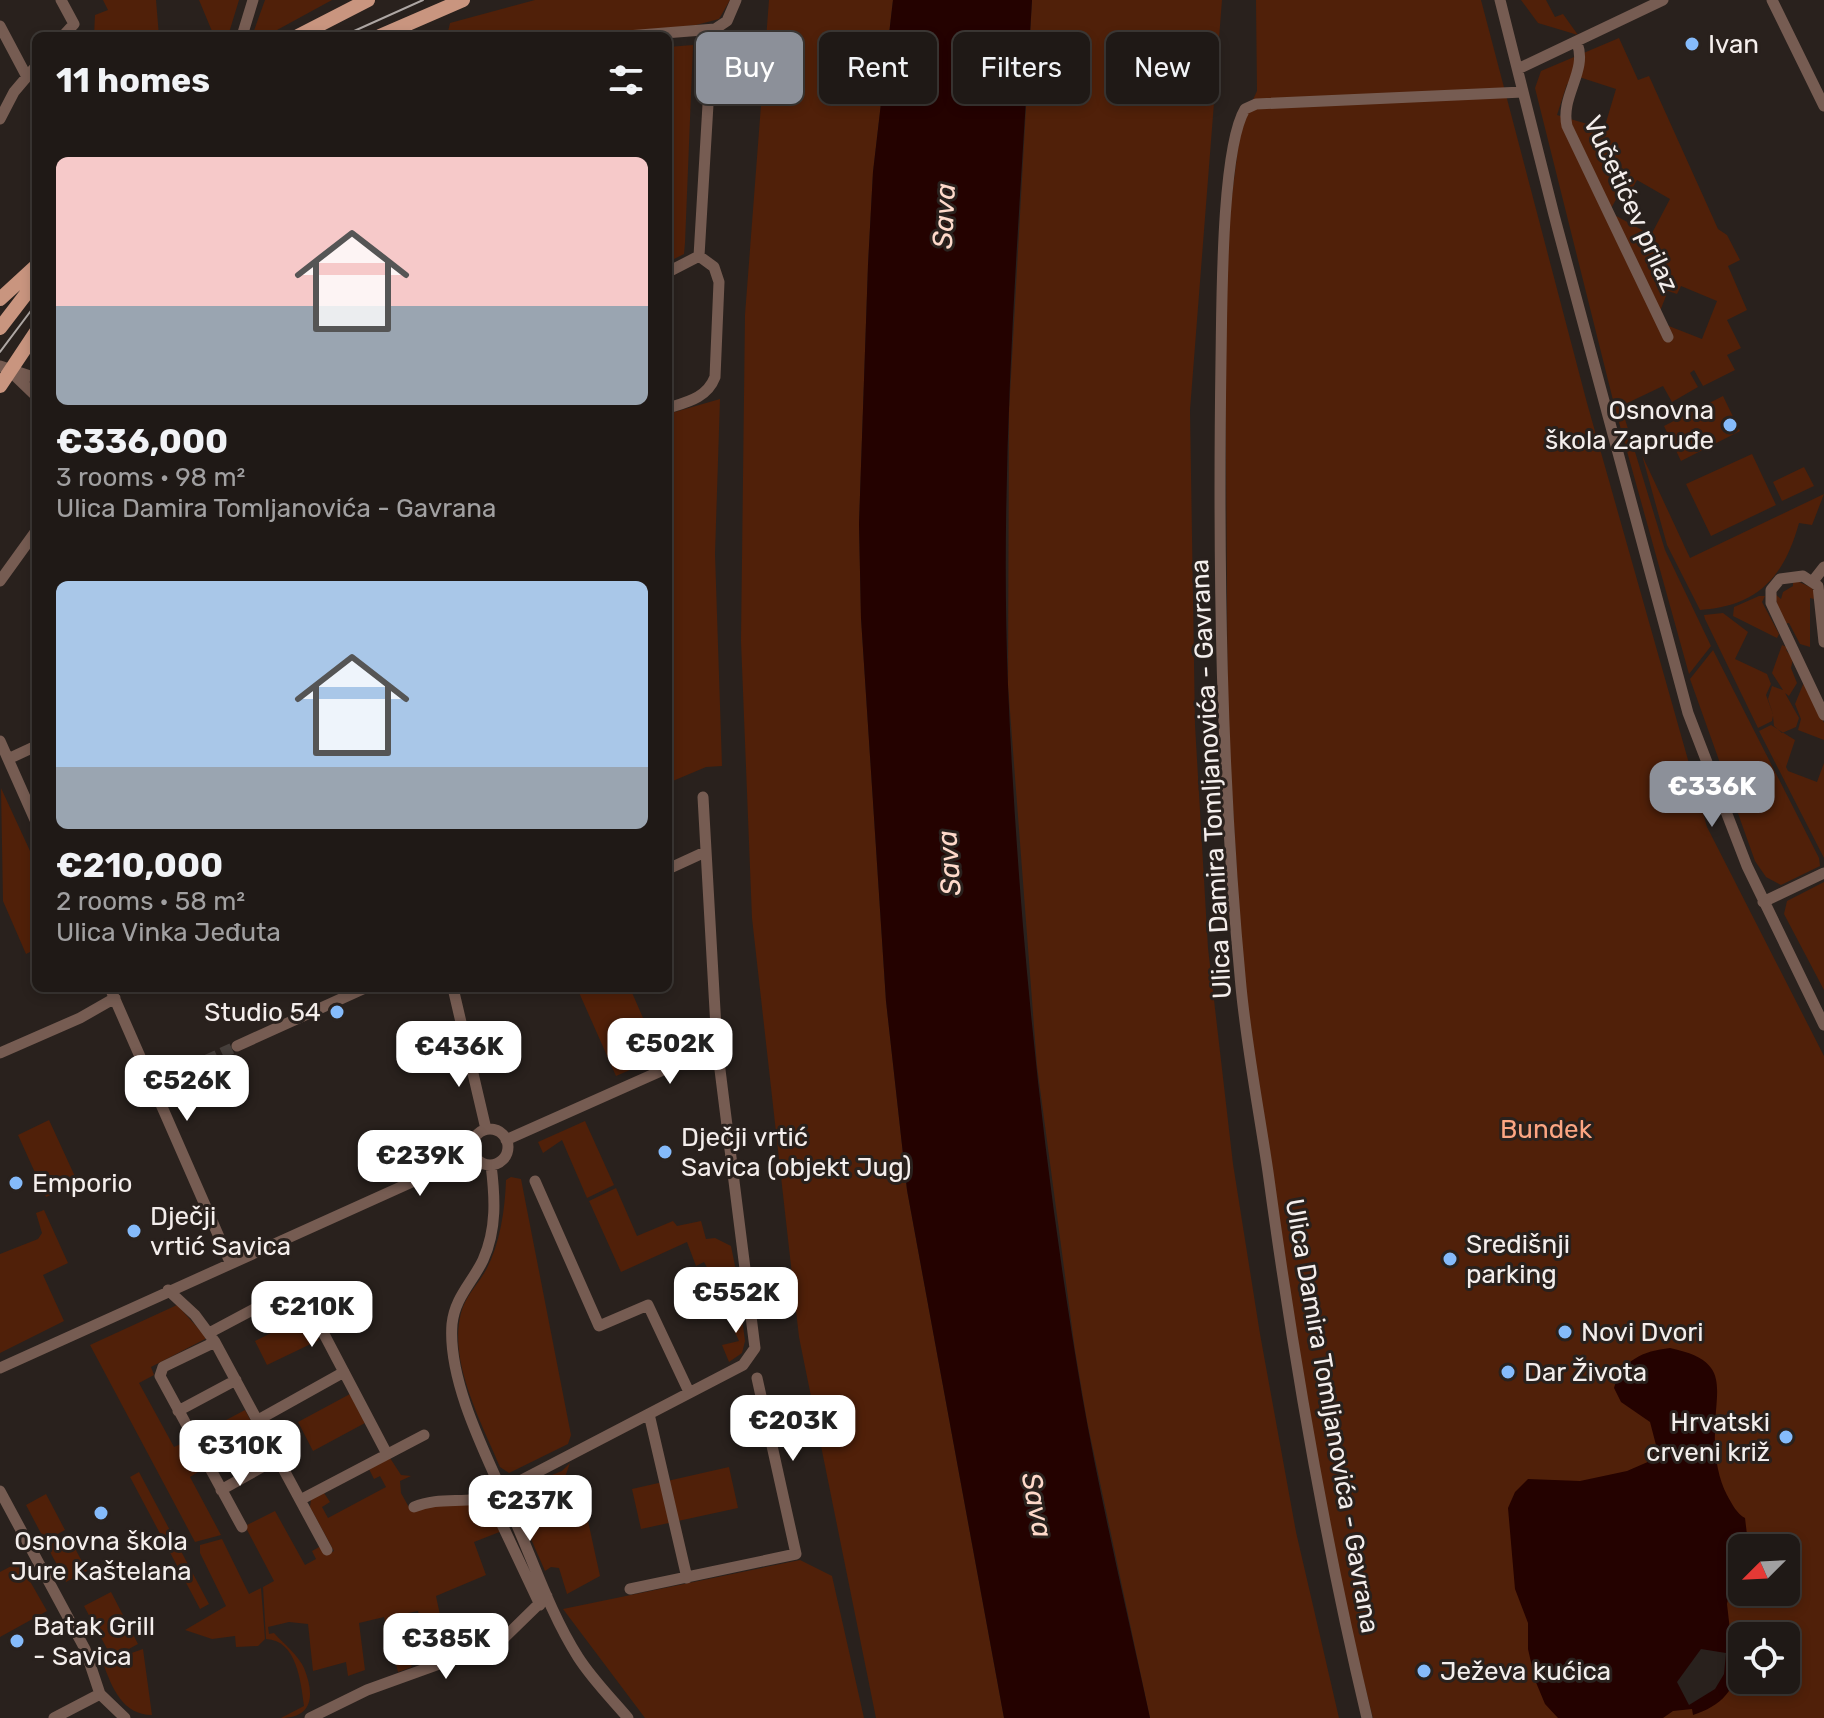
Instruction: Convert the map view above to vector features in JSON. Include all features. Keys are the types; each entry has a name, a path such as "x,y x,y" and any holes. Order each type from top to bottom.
{"main road":[{"path":"306,32 368,0"},
{"path":"389,32 463,0"},
{"path":"0,299 32,270"},
{"path":"0,328 32,286"},
{"path":"0,386 5,369 32,337"}],"street":[{"path":"61,0 74,24 67,32"},
{"path":"243,32 253,0"},
{"path":"672,33 709,30 727,21 736,0"},
{"path":"1500,0 1688,713 1723,811 1763,902 1824,1025"},
{"path":"1518,69 1663,0"},
{"path":"1772,0 1824,106"},
{"path":"0,26 27,77"},
{"path":"699,256 711,54 709,30"},
{"name":"Vučetićev prilaz","path":"1577,43 1581,57 1565,103 1567,126 1668,337"},
{"path":"0,119 14,92 32,71"},
{"path":"0,96 14,92"},
{"name":"Ulica Damira Tomljanovića - Gavrana","path":"1367,1718 1341,1608 1291,1336 1241,988 1222,642 1220,448 1225,241 1234,138 1237,123 1245,109 1256,104 1523,92"},
{"path":"672,270 699,256"},
{"path":"672,407 697,399 711,388 715,377 719,282 714,267 699,256"},
{"path":"5,369 32,377"},
{"path":"5,369 32,393"},
{"path":"0,581 32,537"},
{"path":"1813,581 1824,567"},
{"path":"1824,642 1820,592 1813,581 1803,576 1788,576 1775,584 1770,596 1824,715"},
{"path":"0,741 32,813"},
{"path":"8,759 32,748"},
{"path":"414,1507 433,1498 489,1497 502,1491 743,1365 755,1348 717,1046 703,797"},
{"path":"672,867 705,852"},
{"path":"1763,902 1824,873"},
{"path":"237,1046 356,992"},
{"path":"454,992 486,1129"},
{"path":"0,1053 80,1018 112,993 230,1262"},
{"path":"506,1140 717,1046"},
{"path":"153,1084 177,1074"},
{"path":"486,1129 498,1131 506,1140 505,1156 491,1165 481,1162 474,1154 474,1139 486,1129"},
{"path":"0,1368 474,1154"},
{"path":"491,1165 495,1217 492,1234 483,1261 456,1302 452,1341 466,1400 543,1601"},
{"path":"535,1181 599,1326 648,1305 689,1392"},
{"path":"242,1527 160,1376 161,1369 292,1289 304,1296 387,1454"},
{"path":"168,1290 212,1338 327,1550"},
{"path":"258,1420 344,1372"},
{"path":"630,1589 796,1554 757,1378"},
{"path":"178,1411 236,1380"},
{"path":"649,1414 687,1578"},
{"path":"300,1500 424,1435"},
{"path":"221,1490 278,1458"},
{"path":"0,1491 96,1675 100,1694 125,1718"},
{"path":"489,1497 543,1601 580,1661 628,1718"},
{"path":"310,1718 367,1690 500,1642 543,1601"},
{"path":"54,1718 100,1694"}],"green space":[{"path":"103,0 156,0 159,32 94,32 95,15 108,10"},
{"path":"199,0 239,0 229,32 212,32"},
{"path":"265,0 332,0 273,32 253,32"},
{"path":"535,0 730,0 719,19 696,25 632,32 448,32 450,23"},
{"path":"769,0 893,0 889,32 819,32 819,104 881,104 873,172 868,265 859,524 861,618 886,1001 907,1190 1004,1718 876,1718 799,1337 752,918 741,641 745,315 761,104 803,104 803,32 767,32"},
{"path":"1032,0 1222,0 1219,38 1219,32 1106,32 1106,104 1214,104 1190,410 1195,725 1208,948 1233,1164 1260,1334 1296,1532 1339,1718 1150,1718 1087,1421 1037,1066 1008,685 1009,412 1026,104 1090,104 1090,32 1030,32"},
{"name":"Bundek","path":"1256,0 1481,0 1587,403 1707,827 1824,1056 1824,1718 1373,1718 1343,1600 1293,1340 1245,1000 1228,730 1225,322 1229,218 1241,125 1257,91"},
{"path":"1521,0 1546,0 1555,17 1563,14 1578,35 1538,23"},
{"path":"1619,38 1638,80 1649,76 1718,229 1727,235 1740,260 1728,266 1747,310 1727,320 1741,348 1727,355 1735,370 1703,386 1694,370 1690,373 1698,387 1672,402 1663,386 1621,406 1665,550 1711,646 1689,674 1615,408 1535,88 1541,71","holes":["1579,77 1616,89 1604,129 1557,115 1567,84 1576,86","1637,180 1670,199 1651,235 1609,212 1624,185 1632,189","1681,286 1717,301 1702,339 1656,321 1668,291 1677,294"]},
{"path":"693,45 684,254 672,260 672,47"},
{"path":"1723,396 1740,431 1681,461 1664,426"},
{"path":"720,399 715,554 722,766 706,767 672,781 672,413"},
{"path":"1752,454 1776,505 1711,536 1686,484"},
{"path":"1642,455 1690,558 1824,494 1812,525 1799,523 1785,559 1766,585 1738,602 1700,610 1667,545"},
{"path":"1804,467 1814,486 1782,501 1773,482"},
{"path":"1793,579 1812,588 1818,600 1810,598 1810,647 1800,644 1789,623 1783,624 1774,593 1781,599 1783,592 1793,586"},
{"path":"1765,596 1762,602 1779,634 1777,638 1733,616 1734,607"},
{"path":"1723,613 1748,632 1735,659 1767,674 1771,684 1766,695 1773,714 1768,699 1772,686 1783,690 1772,673 1782,645 1789,648 1786,650 1793,659 1791,668 1797,683 1789,696 1785,693 1799,718 1796,727 1782,733 1774,726 1773,716 1772,721 1758,728 1704,615"},
{"path":"1713,650 1819,858 1820,866 1781,885 1766,877 1755,861 1690,679"},
{"path":"1804,682 1824,723 1824,740 1798,730 1801,719 1795,704"},
{"path":"1771,725 1795,740 1786,767 1788,771 1817,782 1824,763 1824,858 1759,731"},
{"path":"1,788 32,855 32,951 26,954 3,901"},
{"path":"1824,882 1824,990 1784,914 1787,901"},
{"path":"579,992 632,992 660,1057 616,1076"},
{"path":"49,1120 78,1183 46,1197 18,1135"},
{"path":"585,1121 614,1185 587,1198 562,1140 543,1153 538,1142"},
{"path":"511,1177 521,1179 571,1435 568,1444 509,1473 500,1467 476,1412 463,1372 458,1332 463,1307 495,1249 503,1215 506,1180"},
{"path":"616,1188 637,1236 673,1221 677,1226 701,1221 706,1239 715,1238 731,1246 736,1271 714,1280 704,1262 696,1266 687,1242 621,1272 589,1201"},
{"path":"44,1210 68,1263 43,1275 64,1321 0,1353 0,1254 38,1239 42,1233 36,1213"},
{"path":"736,1273 745,1341 742,1353 729,1362 722,1345 739,1341 713,1284"},
{"path":"177,1305 207,1338 151,1367 154,1375 139,1383 174,1447 183,1443 198,1472 190,1477 221,1535 195,1542 90,1345"},
{"path":"307,1315 319,1340 267,1365 255,1341"},
{"path":"350,1394 365,1423 313,1451 298,1422"},
{"path":"245,1410 259,1436 212,1461 198,1435"},
{"path":"390,1458 401,1475 411,1476 400,1481 401,1493 411,1511 431,1503 488,1505 502,1531 474,1542 486,1575 436,1596 440,1615 420,1621 418,1611 408,1613 416,1650 406,1655 412,1667 398,1672 384,1617 359,1623 365,1670 348,1676 346,1662 313,1671 308,1624 289,1622 268,1627 269,1634 274,1633 302,1663 310,1687 309,1703 305,1709 292,1717 281,1718 304,1706 301,1686 291,1655 276,1641 266,1639 263,1587 274,1581 245,1526 275,1511 305,1565 316,1559 312,1551 321,1546 327,1555 334,1551 310,1507 311,1500 324,1493 330,1502 322,1507 328,1518 386,1487 380,1476 374,1479 369,1469"},
{"path":"570,1463 565,1477 577,1482 581,1489 600,1576 567,1594 559,1568 551,1567 545,1571 515,1502 517,1491 522,1487 562,1471"},
{"path":"729,1467 738,1508 641,1529 632,1489"},
{"path":"139,1472 209,1604 200,1609 130,1477"},
{"path":"46,1494 65,1530 45,1541 26,1505"},
{"path":"68,1535 87,1571 66,1582 47,1546"},
{"path":"222,1539 249,1594 261,1588 265,1639 258,1646 236,1647 235,1636 212,1639 185,1630 226,1606 200,1553 200,1545"},
{"path":"800,1560 832,1576 864,1718 645,1718 563,1609"},
{"path":"19,1562 47,1611 0,1637 0,1572"},
{"path":"111,1592 138,1644 112,1658 84,1606"},
{"path":"143,1649 152,1715 142,1714 126,1705 110,1682 103,1663"}],"water":[{"name":"Sava","path":"893,0 1032,0 1030,32 953,32 953,104 1026,104 1006,514 1008,686 1018,864 1044,1131 1068,1307 1097,1476 1150,1718 1004,1718 907,1190 886,1001 861,618 859,524 868,265 873,172 881,104 937,104 937,32 889,32"},
{"path":"1670,1348 1690,1353 1703,1360 1716,1378 1717,1465 1727,1495 1745,1518 1747,1534 1728,1534 1728,1692 1713,1706 1693,1715 1692,1709 1673,1711 1663,1718 1558,1718 1545,1704 1535,1680 1528,1649 1528,1623 1515,1589 1508,1508 1515,1492 1528,1479 1580,1481 1627,1471 1650,1461 1656,1445 1650,1422 1621,1402 1614,1388 1628,1364 1651,1352"}],"pier":[{"path":"1701,1649 1726,1653 1724,1674 1715,1689 1689,1705 1677,1682"}],"tunnel":[{"path":"177,1074 237,1046"}],"tram line":[{"path":"352,32 423,0"},
{"path":"0,352 32,309"}],"place":[{"name":"Ivan","path":"1692,44"},
{"name":"Osnovna škola Zapruđe","path":"1730,425"},
{"name":"Studio 54","path":"337,1012"},
{"name":"Dječji vrtić Savica (objekt Jug)","path":"665,1152"},
{"name":"Emporio","path":"16,1183"},
{"name":"Dječji vrtić Savica","path":"134,1231"},
{"name":"Središnji parking","path":"1450,1259"},
{"name":"Novi Dvori","path":"1565,1332"},
{"name":"Dar Života","path":"1508,1372"},
{"name":"Hrvatski crveni križ","path":"1786,1437"},
{"name":"Osnovna škola Jure Kaštelana","path":"101,1513"},
{"name":"Batak Grill - Savica","path":"17,1641"},
{"name":"Ježeva kućica","path":"1424,1671"}]}
